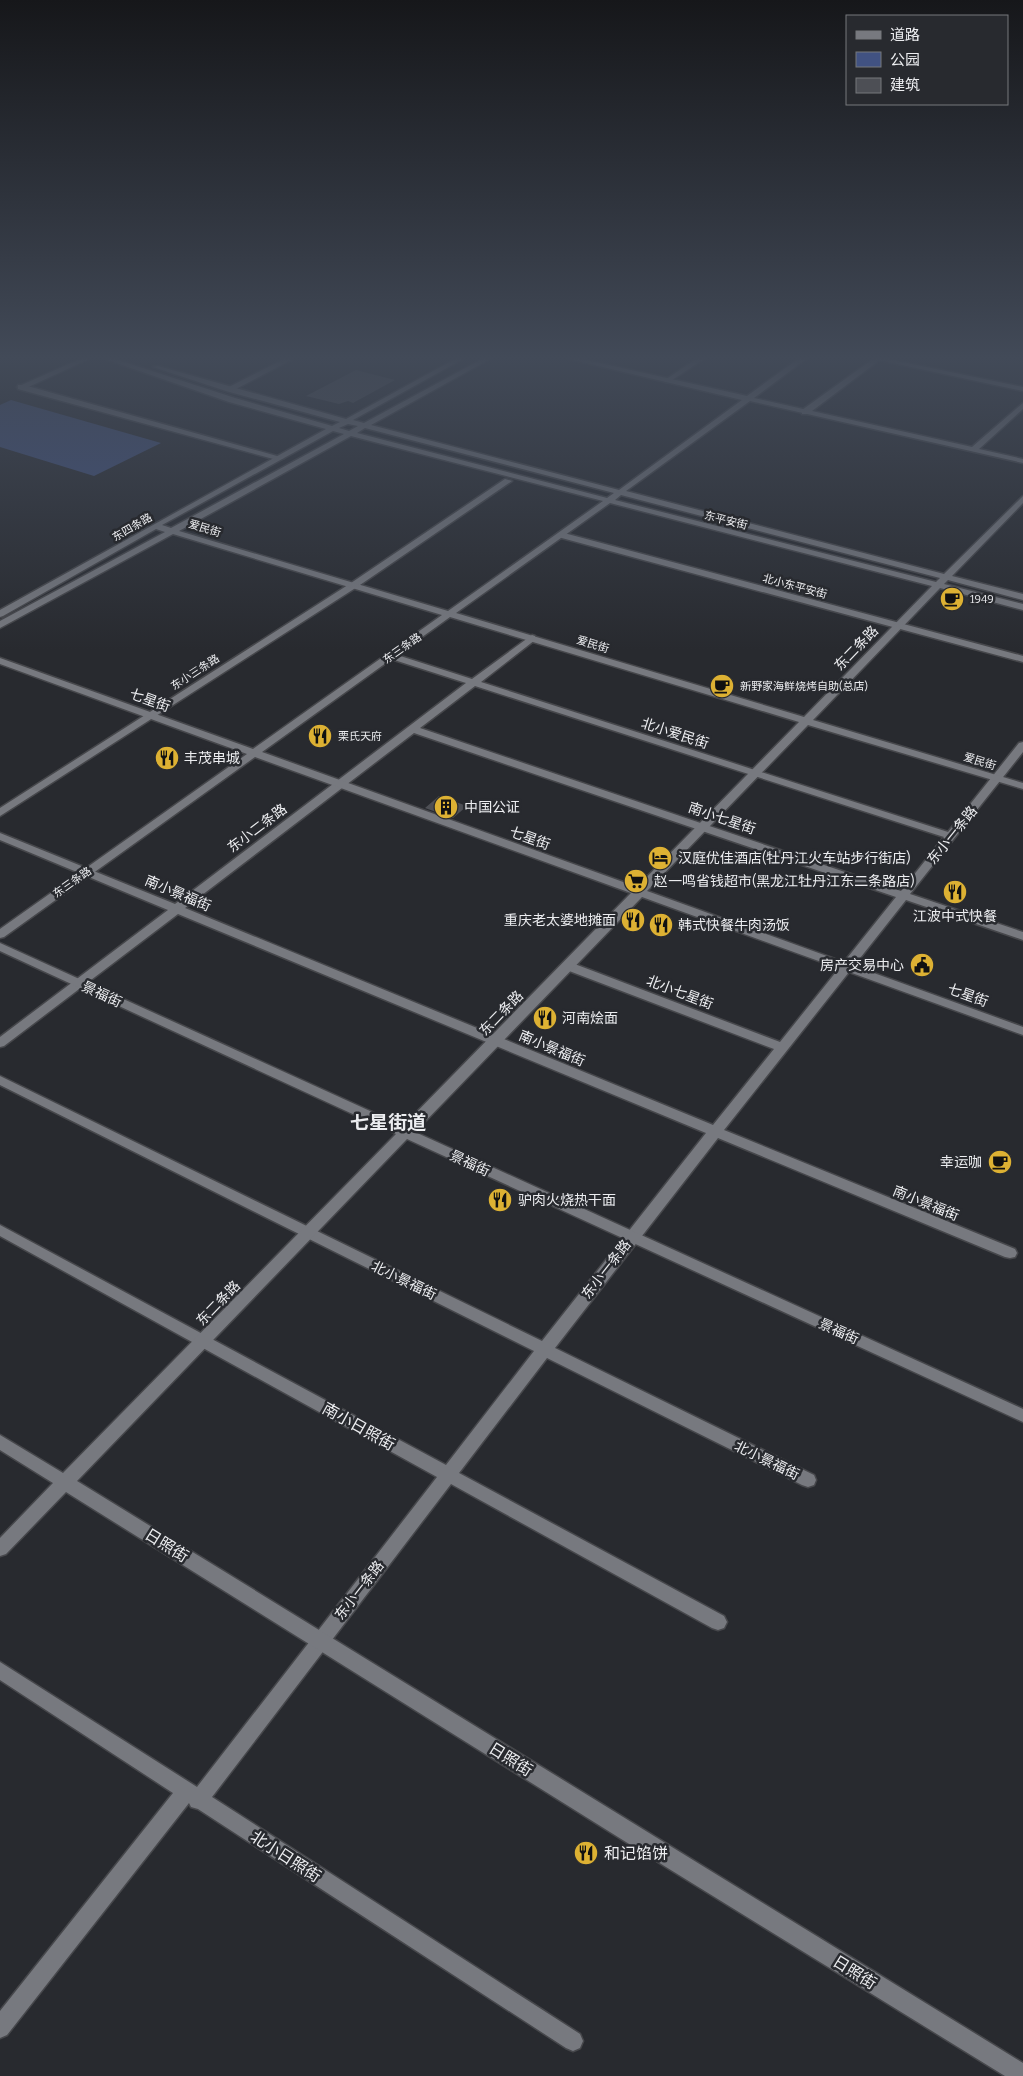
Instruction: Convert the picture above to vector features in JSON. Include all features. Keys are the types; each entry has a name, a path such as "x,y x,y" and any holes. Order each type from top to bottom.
{"street":[{"path":"272,456 280,458"},
{"name":"东四条路","path":"0,614 284,456"},
{"path":"0,625 311,456"},
{"name":"东平安街","path":"436,456 608,501 942,581 1023,597"},
{"name":"东平安街","path":"478,456 942,581 1023,607"},
{"name":"东三条路","path":"0,934 670,456"},
{"path":"1000,456 1023,461"},
{"name":"东小三条路","path":"0,813 354,584 508,481"},
{"name":"东二条路","path":"0,1549 1023,498"},
{"name":"爱民街","path":"155,526 354,584 1023,786"},
{"name":"北小东平安街","path":"561,535 1023,659"},
{"name":"东小二条路","path":"0,1043 532,638"},
{"name":"北小爱民街","path":"390,656 950,836"},
{"name":"七星街","path":"0,661 1023,1031"},
{"name":"南小七星街","path":"412,730 1023,936"},
{"name":"东小一条路","path":"0,2028 321,1640 631,1237 1023,745"},
{"name":"南小景福街","path":"0,836 1010,1254"},
{"name":"景福街","path":"0,947 1023,1416"},
{"name":"北小七星街","path":"568,966 782,1047"},
{"name":"北小景福街","path":"0,1080 808,1480"},
{"name":"南小日照街","path":"0,1230 718,1622"},
{"name":"日照街","path":"0,1442 1023,2075"},
{"name":"北小日照街","path":"0,1670 573,2041"}],"green space":[{"path":"29,456 135,456 94,476"}],"building":[{"name":"中国公证","path":"439,796 467,806 453,818 425,808"}],"place":[{"name":"1949","path":"952,599"},
{"name":"新野家海鲜烧烤自助(总店)","path":"722,686"},
{"name":"栗氏天府","path":"320,736"},
{"name":"丰茂串城","path":"167,758"},
{"name":"中国公证","path":"446,807"},
{"name":"汉庭优佳酒店(牡丹江火车站步行街店)","path":"660,858"},
{"name":"赵一鸣省钱超市(黑龙江牡丹江东二条路店)","path":"636,881"},
{"name":"江波中式快餐","path":"955,892"},
{"name":"重庆老太婆地摊面","path":"633,920"},
{"name":"韩式快餐牛肉汤饭","path":"661,925"},
{"name":"房产交易中心","path":"922,965"},
{"name":"河南烩面","path":"545,1018"},
{"name":"幸运咖","path":"1000,1162"},
{"name":"驴肉火烧热干面","path":"500,1200"},
{"name":"和记馅饼","path":"586,1853"}],"district":[{"name":"七星街道","path":"388,1122"}]}
